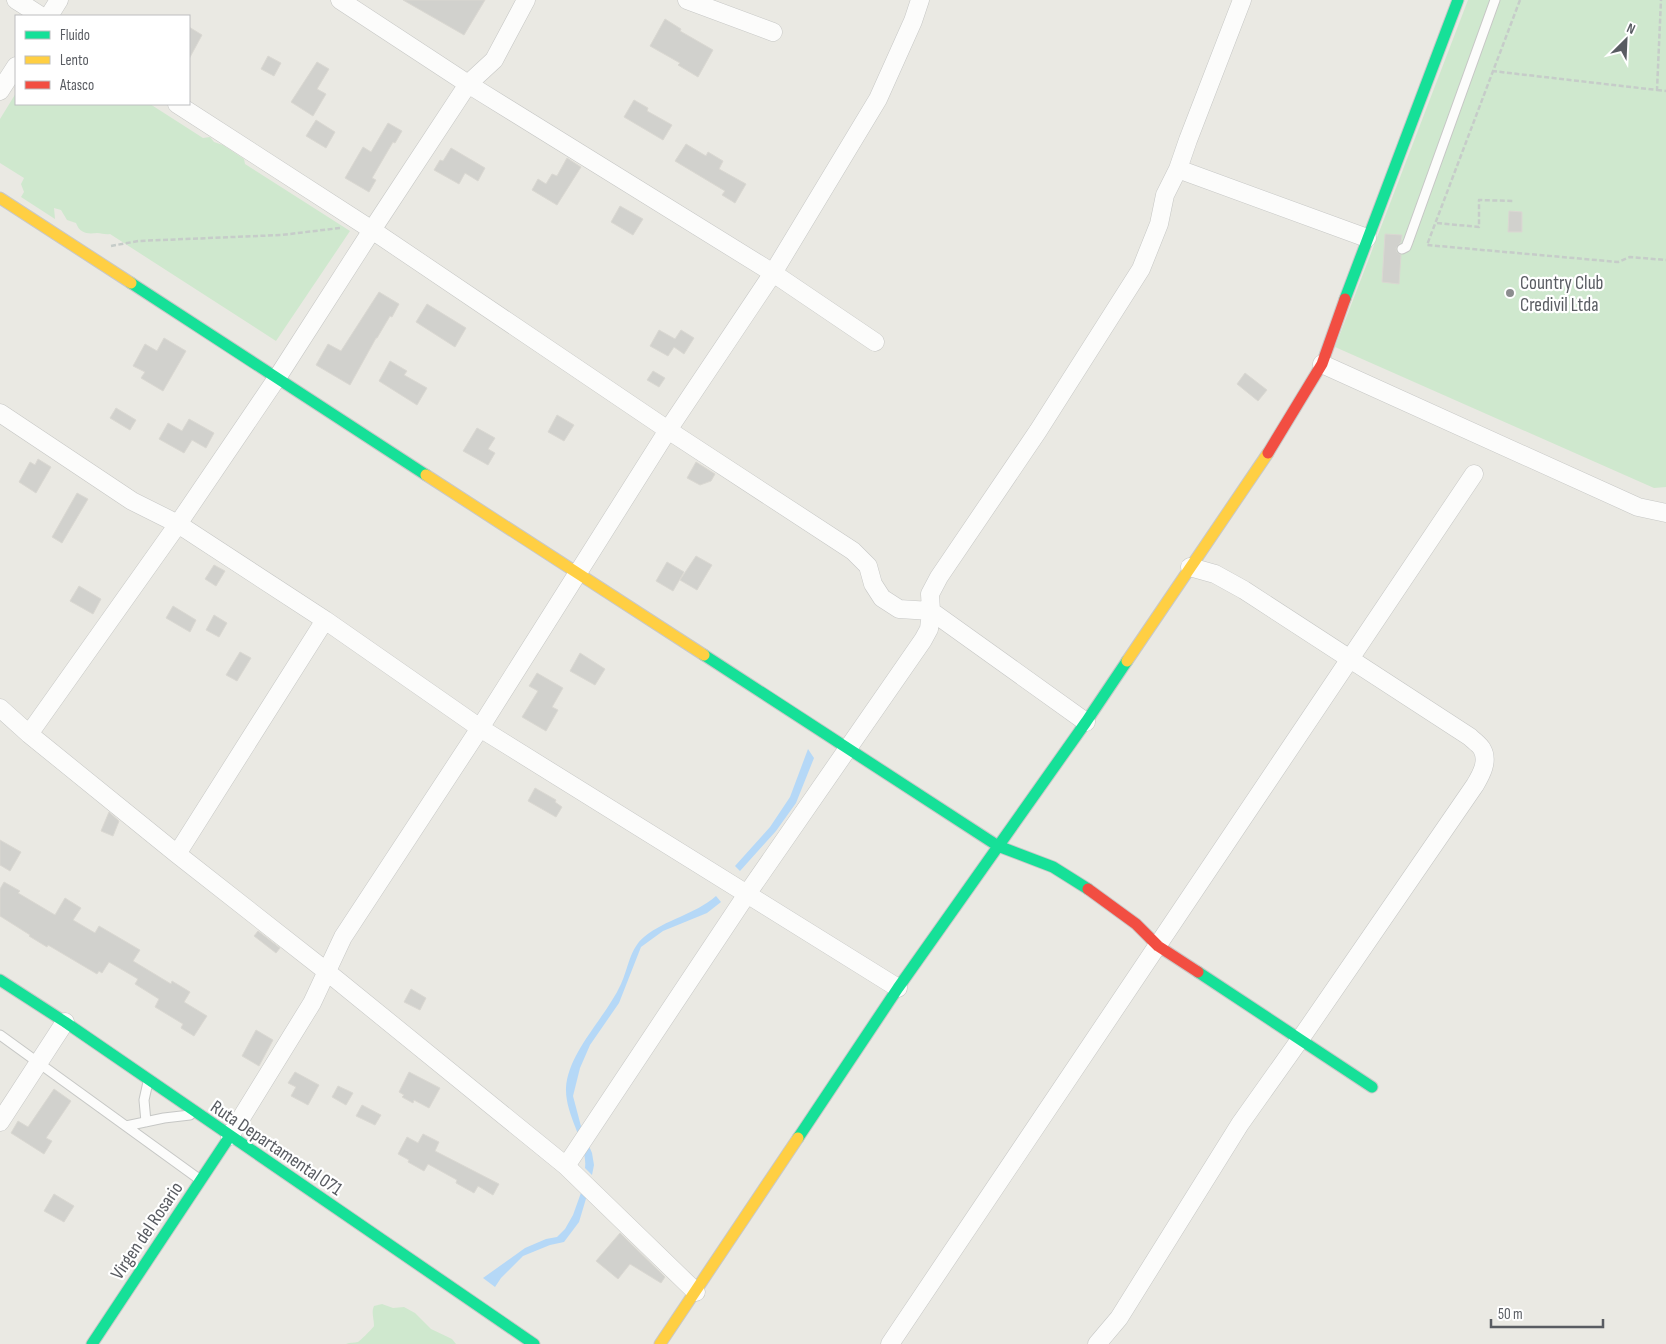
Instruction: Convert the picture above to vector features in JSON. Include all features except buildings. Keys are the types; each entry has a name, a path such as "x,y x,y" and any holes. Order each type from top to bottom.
{"street":[{"path":"16,0 39,15"},
{"path":"50,15 60,0"},
{"path":"340,0 468,84 773,273 876,342"},
{"path":"28,734 178,524 277,378 468,84 494,60 526,0"},
{"path":"687,0 773,32"},
{"path":"230,1136 312,1003 343,937 480,728 668,430 773,273 878,99 913,21 920,0"},
{"path":"566,1166 748,894 924,640 929,629 930,594 939,577 1038,431 1141,269 1159,224 1165,195 1178,169 1242,0"},
{"path":"660,1344 898,988 1086,722 1280,436 1322,364 1373,240 1458,0"},
{"path":"0,90 15,68"},
{"path":"179,105 372,230 668,430 853,550 868,566 872,584 882,598 898,609 931,611 1086,722"},
{"path":"1178,169 1373,240"},
{"path":"0,198 998,846 1053,867 1074,880 1136,924 1158,946 1301,1038 1372,1087"},
{"path":"1322,364 1638,506 1666,513"},
{"path":"0,413 132,500 178,524 324,620 480,728 898,988"},
{"path":"890,1344 1474,474"},
{"path":"1097,1344 1119,1318 1240,1124 1475,785 1482,772 1485,759 1482,749 1470,738 1222,578 1215,574 1190,567"},
{"path":"177,854 324,620"},
{"path":"0,708 28,734 326,971 566,1166 696,1292"},
{"name":"Ruta Departamental 071","path":"0,980 65,1022 534,1344"},
{"path":"0,1122 65,1022"},
{"name":"Virgen del Rosario","path":"92,1344 230,1136"}],"lane":[{"path":"1402,249 1406,247 1408,242 1495,0"},
{"path":"0,1035 201,1180"},
{"path":"146,1122 144,1100 148,1080"},
{"path":"126,1126 164,1118 197,1114"}],"path":[{"path":"1520,0 1428,245 1618,262 1630,257 1666,260"},
{"path":"1657,90 1661,0"},
{"path":"1492,71 1666,91"},
{"path":"1436,223 1479,227 1478,200 1514,201"},
{"path":"111,246 138,241 281,235 348,227"}],"green space":[{"name":"Country Club Credivil Ltda","path":"1468,0 1666,0 1666,487 1654,488 1335,347"},
{"path":"15,95 15,105 152,105 203,138 210,137 214,142 223,145 244,159 245,164 350,231 276,341 110,234 85,232 76,223 67,220 61,210 54,208 55,219 21,197 24,192 21,184 24,178 0,163 0,119"},
{"path":"382,1304 393,1308 404,1307 415,1313 431,1329 452,1339 456,1344 346,1344 358,1342 372,1329 374,1326 374,1306"}],"water":[{"path":"808,749 814,758 796,803 776,831 740,871 735,866 770,827 790,797"},
{"path":"716,896 721,902 707,913 663,931 641,947 619,1003 590,1045 580,1068 573,1096 582,1130 592,1153 594,1165 592,1175 585,1168 583,1149 567,1098 568,1075 573,1061 621,984 632,953 639,942 661,926 699,908"},
{"path":"582,1190 588,1192 579,1222 564,1242 550,1245 523,1256 501,1278 495,1287 483,1278 525,1248 546,1239 557,1237 565,1229 573,1215"}],"traffic: fast":[{"path":"1345,299 1458,0"},
{"path":"131,283 426,475"},
{"path":"704,655 998,846 1053,867 1088,889"},
{"path":"798,1138 898,988 1127,661"},
{"path":"1198,972 1372,1087"},
{"path":"0,980 65,1022 534,1344"},
{"path":"92,1344 230,1136"}],"traffic: slow":[{"path":"0,198 131,283"},
{"path":"1127,661 1268,453"},
{"path":"426,475 704,655"},
{"path":"660,1344 798,1138"}],"traffic: jam":[{"path":"1268,453 1322,364 1345,299"},
{"path":"1088,889 1136,924 1158,946 1198,972"}],"place":[{"name":"Country Club Credivil Ltda","path":"1510,293"}]}
